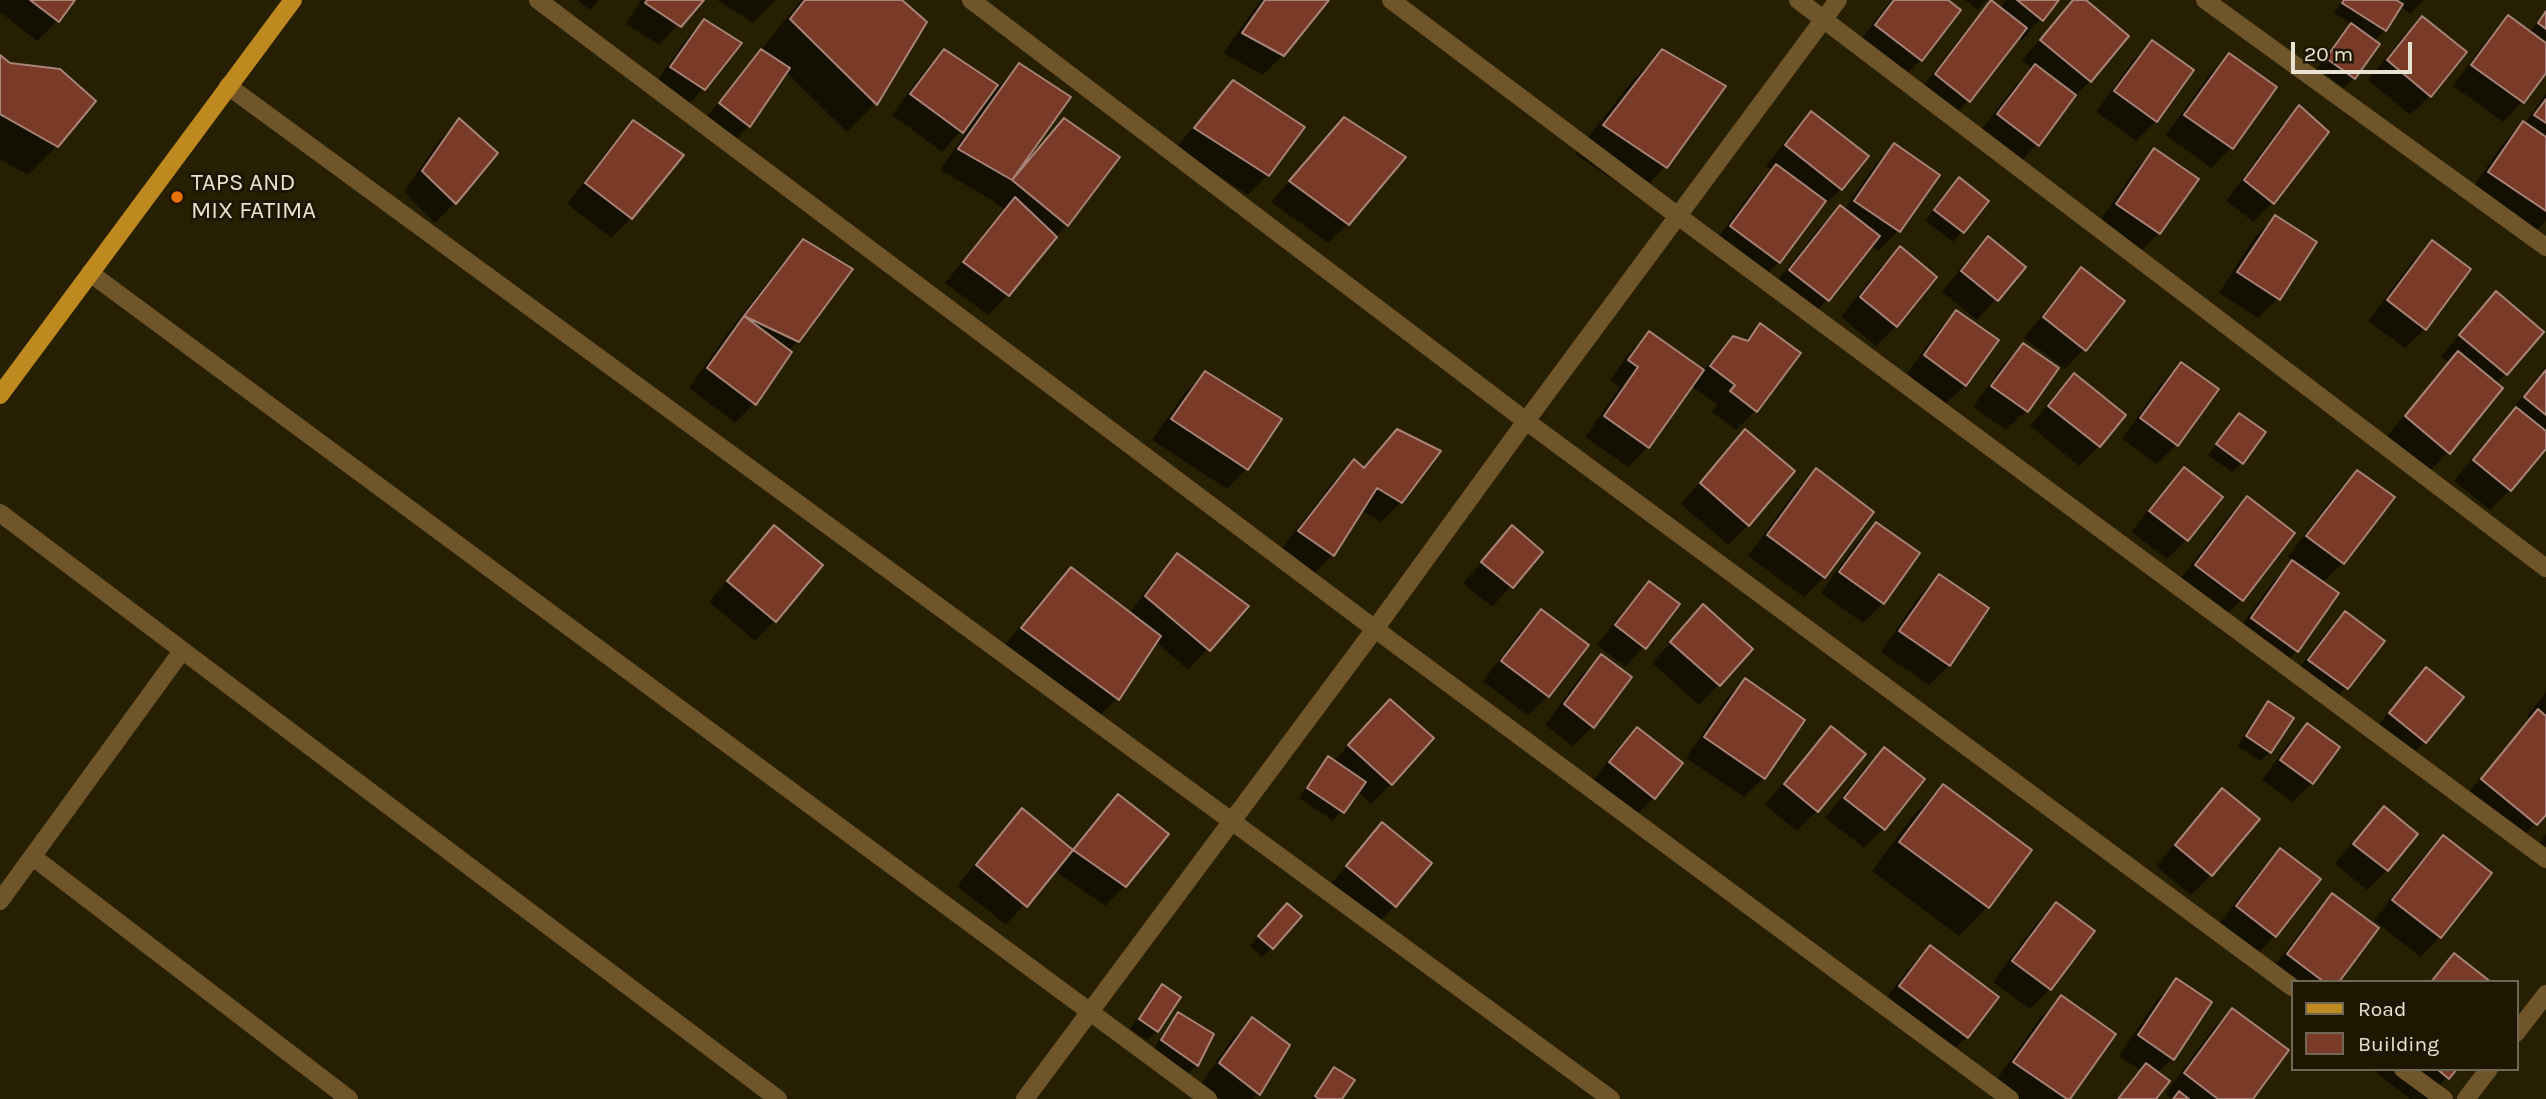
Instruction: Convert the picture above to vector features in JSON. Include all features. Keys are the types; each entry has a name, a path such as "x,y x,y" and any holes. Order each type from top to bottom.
{"main road":[{"path":"0,395 293,0"}],"street":[{"path":"538,0 1375,629 2010,1099"},
{"path":"971,0 1526,421 2290,986"},
{"path":"1391,0 2546,859"},
{"path":"1798,0 2546,568"},
{"path":"1026,1099 1838,0"},
{"path":"2205,0 2546,247"},
{"path":"228,86 1611,1099"},
{"path":"90,272 1208,1099"},
{"path":"0,513 778,1099"},
{"path":"0,901 182,651"},
{"path":"33,857 349,1099"},
{"path":"2518,1030 2546,994"},
{"path":"2406,1071 2444,1099"},
{"path":"2466,1099 2487,1071"}],"building":[{"path":"30,0 75,0 59,22"},
{"path":"647,0 704,0 681,27 645,3"},
{"path":"805,0 902,0 927,22 877,105 790,19"},
{"path":"1265,0 1329,0 1284,56 1242,33"},
{"path":"1894,0 1948,0 1961,10 1922,61 1875,25"},
{"path":"1991,0 2027,28 1970,102 1935,74"},
{"path":"2017,0 2059,0 2043,21"},
{"path":"2073,0 2086,0 2129,36 2091,82 2040,40"},
{"path":"2344,0 2396,0 2403,4 2386,31 2342,3"},
{"path":"2546,11 2546,29 2538,23"},
{"path":"2508,15 2546,43 2546,73 2524,103 2471,65"},
{"path":"2422,16 2467,52 2431,97 2387,60"},
{"path":"704,19 742,43 705,90 670,67"},
{"path":"2351,23 2380,44 2355,79 2326,58"},
{"path":"2152,40 2194,70 2157,122 2114,91"},
{"path":"761,49 790,68 750,127 719,103"},
{"path":"944,49 998,85 963,133 910,94"},
{"path":"1662,49 1726,86 1667,168 1603,125"},
{"path":"2229,53 2277,87 2233,149 2184,115"},
{"path":"0,55 10,63 60,69 96,101 58,147 0,114"},
{"path":"1019,63 1071,97 1012,180 958,149"},
{"path":"2035,64 2076,95 2039,146 1997,114"},
{"path":"1233,80 1305,127 1269,176 1194,128"},
{"path":"2546,99 2546,123 2534,115"},
{"path":"2299,105 2329,132 2274,204 2244,180"},
{"path":"1811,111 1869,156 1842,190 1785,145"},
{"path":"1344,117 1406,157 1349,225 1289,181"},
{"path":"459,118 498,153 456,204 422,171"},
{"path":"1064,118 1120,157 1068,226 1012,180"},
{"path":"633,120 684,155 632,219 585,183"},
{"path":"2523,121 2546,137 2546,211 2488,172"},
{"path":"1894,143 1940,175 1900,232 1854,201"},
{"path":"2154,148 2199,179 2160,234 2116,204"},
{"path":"1776,164 1826,201 1780,263 1730,226"},
{"path":"1959,177 1989,201 1964,233 1934,210"},
{"path":"1015,197 1057,237 1009,296 963,262"},
{"path":"1840,205 1880,236 1829,301 1789,270"},
{"path":"2275,215 2317,242 2280,300 2237,272"},
{"path":"1988,236 2026,267 1998,301 1961,271"},
{"path":"803,239 853,269 799,342 744,316"},
{"path":"2432,240 2471,269 2426,330 2387,300"},
{"path":"1900,246 1937,277 1897,327 1860,297"},
{"path":"2081,267 2125,301 2086,351 2043,317"},
{"path":"2496,291 2544,332 2507,375 2459,335"},
{"path":"1956,310 1999,340 1966,386 1924,355"},
{"path":"744,316 792,352 756,405 707,368"},
{"path":"1760,323 1801,353 1757,412 1730,391 1735,385 1710,366 1733,336 1748,341"},
{"path":"1649,331 1704,370 1649,448 1604,416 1638,367 1628,360"},
{"path":"2023,343 2059,368 2028,412 1991,386"},
{"path":"2458,351 2503,388 2450,454 2405,416"},
{"path":"2181,362 2219,389 2178,446 2140,418"},
{"path":"2546,370 2546,415 2524,397"},
{"path":"1205,371 1282,419 1248,470 1171,419"},
{"path":"2074,373 2126,415 2100,447 2048,406"},
{"path":"2516,407 2546,431 2546,449 2511,491 2473,460"},
{"path":"2239,413 2266,432 2243,464 2216,444"},
{"path":"1397,429 1441,451 1402,503 1377,488 1334,556 1298,531 1354,459 1364,468"},
{"path":"1745,429 1795,471 1749,526 1700,483"},
{"path":"2184,467 2223,497 2188,541 2149,511"},
{"path":"1816,468 1874,512 1825,578 1767,535"},
{"path":"2357,470 2395,497 2344,564 2306,536"},
{"path":"2247,496 2295,533 2243,601 2195,565"},
{"path":"1876,522 1920,553 1884,604 1839,572"},
{"path":"774,525 823,565 776,622 727,581"},
{"path":"1512,525 1543,552 1513,588 1481,562"},
{"path":"1177,553 1249,606 1210,651 1145,596"},
{"path":"2292,560 2339,593 2298,652 2251,618"},
{"path":"1071,567 1161,636 1119,700 1021,628"},
{"path":"1939,574 1989,608 1950,666 1899,631"},
{"path":"1649,581 1680,604 1646,649 1615,625"},
{"path":"1703,604 1753,649 1720,686 1670,642"},
{"path":"1541,609 1589,645 1549,697 1501,661"},
{"path":"2345,611 2385,641 2348,689 2308,660"},
{"path":"1601,654 1632,677 1594,728 1564,704"},
{"path":"2426,667 2464,697 2426,743 2389,713"},
{"path":"1745,678 1805,720 1765,779 1704,737"},
{"path":"1390,699 1434,738 1392,785 1348,745"},
{"path":"2268,701 2294,718 2271,753 2246,736"},
{"path":"2538,709 2546,716 2546,815 2537,825 2481,779"},
{"path":"2307,723 2340,747 2313,784 2280,760"},
{"path":"1831,726 1866,754 1818,812 1784,784"},
{"path":"1637,727 1683,763 1655,799 1609,762"},
{"path":"1884,747 1925,779 1885,830 1844,798"},
{"path":"1328,756 1366,782 1344,813 1307,788"},
{"path":"1943,784 2032,850 1989,908 1899,842"},
{"path":"2222,788 2260,819 2212,876 2175,845"},
{"path":"1118,794 1169,834 1126,887 1073,850"},
{"path":"2384,806 2418,834 2388,871 2353,844"},
{"path":"1022,808 1073,850 1027,907 976,865"},
{"path":"1382,822 1432,863 1396,907 1346,866"},
{"path":"2443,835 2492,873 2441,938 2392,900"},
{"path":"2280,848 2321,879 2276,937 2236,906"},
{"path":"2332,893 2379,928 2340,980 2321,980 2287,954"},
{"path":"2056,902 2095,931 2051,990 2012,961"},
{"path":"1287,903 1302,916 1273,949 1258,936"},
{"path":"1930,945 1999,997 1968,1038 1899,986"},
{"path":"2454,953 2488,980 2433,980"},
{"path":"2176,978 2212,1002 2174,1060 2138,1035"},
{"path":"1162,984 1181,997 1158,1032 1139,1019"},
{"path":"2061,995 2116,1034 2070,1099 2013,1062"},
{"path":"2232,1008 2289,1050 2253,1099 2218,1099 2184,1073"},
{"path":"1178,1012 1214,1034 1198,1066 1161,1040"},
{"path":"1252,1017 1290,1045 1260,1095 1219,1063"},
{"path":"2146,1063 2170,1081 2156,1099 2118,1099"},
{"path":"1334,1067 1355,1080 1342,1099 1319,1099 1315,1096"},
{"path":"2439,1071 2455,1071 2449,1079"},
{"path":"2179,1091 2189,1099 2173,1099"}],"place":[{"name":"TAPS AND MIX FATIMA","path":"177,197"}]}
